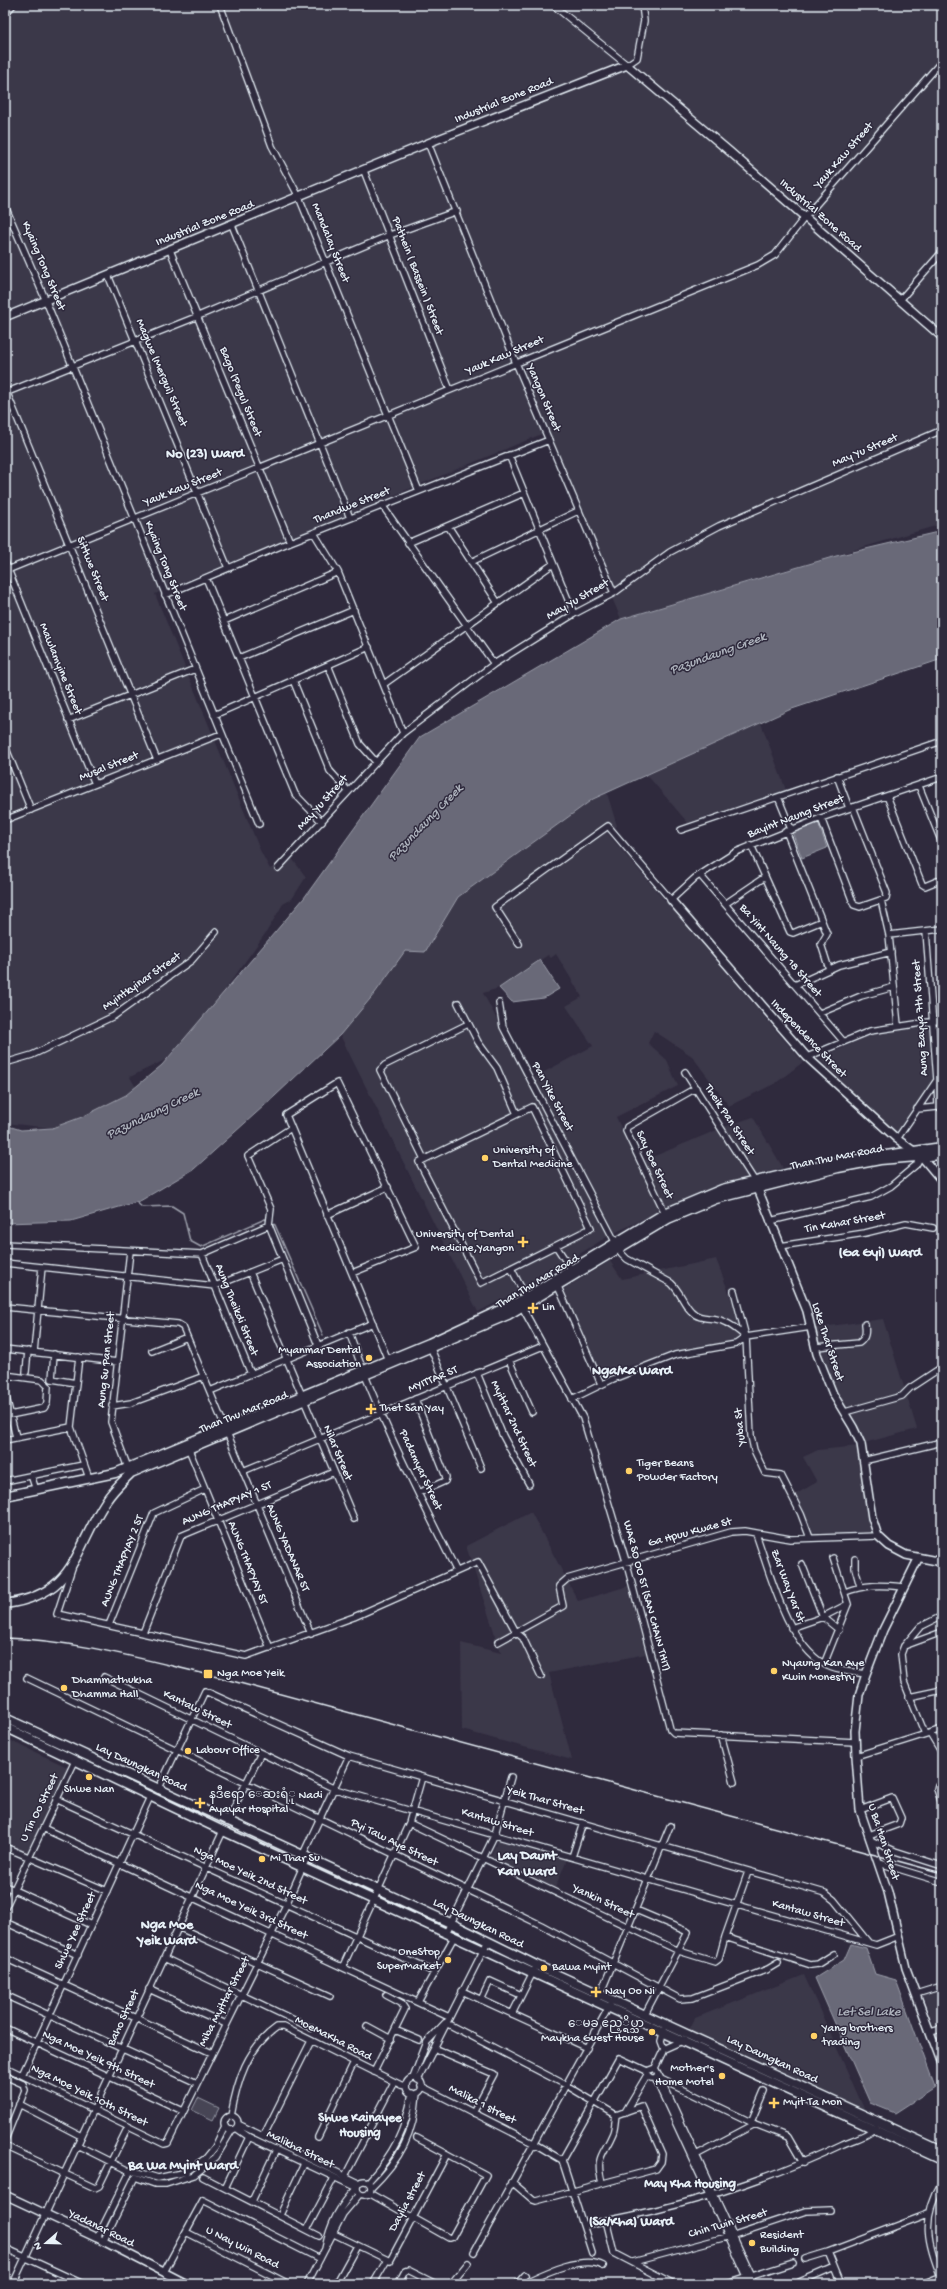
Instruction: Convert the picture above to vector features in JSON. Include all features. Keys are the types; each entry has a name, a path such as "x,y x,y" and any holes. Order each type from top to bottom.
{"main road":[{"name":"Than Thu Mar Road","path":"756,1184 837,1162 911,1150 942,1147"},
{"name":"Than Thu Mar Road","path":"35,1490 130,1470 187,1445 430,1346 523,1302 666,1216 722,1189 756,1184 880,1160 942,1155"},
{"name":"Than Thu Mar Road","path":"556,1282 571,1269 616,1245"},
{"name":"Than Thu Mar Road","path":"364,1373 388,1360 430,1346"},
{"name":"Than Thu Mar Road","path":"5,1604 31,1599 48,1591 61,1580 73,1565 105,1502 130,1470"},
{"path":"5,1496 35,1490"},
{"path":"5,1500 35,1490"},
{"path":"6,1730 8,1719"},
{"name":"Lay Daungkan Road","path":"8,1719 185,1803 377,1889 488,1941 534,1969"},
{"name":"Lay Daungkan Road","path":"6,1730 223,1831 373,1898 450,1935 568,1984 611,2004 682,2042 701,2045 894,2134 920,2145 942,2151"},
{"path":"181,1811 185,1803"},
{"path":"223,1831 227,1822"},
{"name":"Lay Daungkan Road","path":"611,2004 645,2014 690,2035 701,2045"},
{"name":"Lay Daungkan Road","path":"920,2145 942,2160"}],"street":[{"path":"5,14 13,5"},
{"name":"Mandalay Street","path":"220,5 272,146 299,197 419,491"},
{"path":"553,5 627,65 637,58 644,21 642,5"},
{"name":"Yauk Kaw Street","path":"7,571 70,544 260,469 758,265 775,255 805,217 942,61"},
{"name":"Industrial Zone Road","path":"5,317 364,171 428,143 627,65 805,217 942,337"},
{"name":"Yangon Street","path":"428,143 457,211 516,363 614,593"},
{"name":"Pathein ( Bassein ) Street","path":"364,171 450,390"},
{"name":"Kyaing Tong Street","path":"5,206 73,366 221,734 259,824"},
{"path":"6,391 73,366 390,235 457,211"},
{"path":"232,225 260,289 350,518"},
{"name":"Bago (Pegu) Street","path":"170,250 290,542"},
{"path":"900,300 942,252"},
{"name":"Magwe (Mergui) Street","path":"108,275 199,493 228,568"},
{"name":"Sittwe Street","path":"6,391 70,544 157,760"},
{"name":"May Yu Street","path":"278,868 403,733 494,664 574,614 614,593 670,552 719,526 942,430"},
{"name":"Thandwe Street","path":"165,595 290,542 549,440"},
{"path":"509,455 574,614"},
{"path":"408,543 524,493"},
{"path":"382,505 494,664"},
{"path":"471,562 578,511"},
{"path":"448,526 498,603"},
{"path":"314,533 338,572 403,733"},
{"name":"Mawlamyine Street","path":"5,562 7,571 95,784"},
{"path":"384,684 553,564"},
{"path":"224,621 338,572"},
{"path":"206,578 295,794 322,822"},
{"path":"239,658 354,610"},
{"path":"214,715 369,647"},
{"path":"328,665 360,744 376,762"},
{"path":"68,720 195,669"},
{"path":"293,680 330,771 348,791"},
{"name":"Musal Street","path":"5,820 221,734"},
{"path":"681,830 942,740"},
{"path":"5,746 31,810"},
{"path":"821,818 854,904 857,907 881,900 887,896 837,776"},
{"name":"Bayint Naung Street","path":"671,900 700,875 736,852 751,845 821,818 942,777"},
{"path":"919,786 942,843"},
{"path":"887,796 923,885 942,879"},
{"path":"778,797 788,830 827,934 821,944 829,969"},
{"path":"519,944 495,907 608,826 671,900"},
{"path":"751,845 790,932 793,933 822,921"},
{"name":"Ba Yint Naung 18 Street","path":"700,875 843,1041"},
{"path":"726,904 765,877"},
{"name":"Independence Street","path":"671,900 760,1005 807,1057 897,1139 921,1156 942,1181"},
{"path":"881,900 889,935 898,1025"},
{"path":"889,935 942,929"},
{"name":"Aung Zayya 7th Street","path":"897,1139 937,1080 926,931"},
{"name":"Myintkyinar Street","path":"5,1063 32,1055 114,1016 192,960 216,932"},
{"path":"795,985 829,969 891,952"},
{"path":"820,1014 861,996 894,987"},
{"name":"Pan Yike Street","path":"499,1002 503,1027 616,1245 627,1259 672,1283 677,1288 690,1311 699,1317 720,1320 734,1326 746,1337"},
{"path":"458,1003 478,1042 497,1068 517,1114"},
{"path":"807,1057 870,1031 898,1025 942,1020"},
{"path":"424,1159 380,1070 385,1065 468,1024"},
{"name":"Theik Pan Street","path":"684,1072 696,1088 756,1184"},
{"path":"917,1108 938,1107 937,1080"},
{"path":"352,1273 416,1247 337,1083 286,1115 388,1360"},
{"name":"Say Soe Street","path":"666,1216 626,1131 627,1127 696,1088"},
{"path":"532,1107 591,1228 481,1283 419,1162 517,1114 532,1107"},
{"path":"291,1128 248,1156 271,1209 269,1225 318,1345"},
{"path":"770,1221 871,1197 891,1186 916,1165 921,1156"},
{"name":"Loke Thar Street","path":"756,1184 807,1312 816,1347 833,1394 845,1412 861,1444 872,1518 878,1536"},
{"path":"328,1215 388,1187"},
{"name":"Tin Kahar Street","path":"780,1246 865,1233 906,1223 933,1228"},
{"path":"5,1244 202,1254 269,1225"},
{"path":"556,1246 571,1269"},
{"name":"Aung Su Pan Street","path":"130,1251 111,1422 130,1470"},
{"name":"Aung Theikdi Street","path":"202,1254 251,1374"},
{"path":"5,1263 215,1286 283,1259"},
{"path":"26,1372 31,1352 42,1267"},
{"name":"WAR SO OO ST (SAN CHAIN THIT)","path":"512,1268 523,1302 543,1346 583,1418 626,1561 670,1729 674,1733 852,1741"},
{"name":"Nilar Street","path":"250,1272 354,1519"},
{"path":"556,1282 602,1384"},
{"name":"Yuba St","path":"734,1291 746,1337 751,1436 754,1450 765,1473 781,1475 801,1514 810,1538"},
{"path":"5,1307 122,1320"},
{"name":"AUNG YADANAR ST","path":"122,1320 178,1324 183,1327 311,1634"},
{"path":"210,1391 373,1323"},
{"path":"816,1347 859,1343 864,1340 866,1335 865,1324"},
{"path":"572,1399 602,1384 675,1355 736,1344 746,1337 811,1327"},
{"name":"Padamyar Street","path":"349,1332 364,1373 418,1493 456,1570"},
{"path":"152,1351 187,1336"},
{"path":"430,1346 481,1468"},
{"name":"MYITTAR ST","path":"242,1471 543,1346"},
{"path":"5,1349 118,1362"},
{"path":"54,1354 52,1379 76,1383"},
{"path":"79,1357 71,1426 83,1465 89,1478"},
{"path":"509,1360 532,1412"},
{"path":"845,1412 902,1396 910,1388 942,1367"},
{"name":"Myittar 2nd Street","path":"477,1373 503,1436 529,1484"},
{"path":"5,1374 42,1380 48,1386 47,1403 44,1408 8,1415"},
{"path":"112,1406 131,1403 204,1376"},
{"path":"5,1393 8,1415 16,1437"},
{"path":"415,1399 446,1477 445,1480 418,1493"},
{"path":"5,1440 71,1426"},
{"path":"863,1461 942,1442"},
{"name":"AUNG THAPYAY ST","path":"187,1445 270,1648"},
{"path":"5,1481 83,1465"},
{"name":"AUNG THAPYAY 1 ST","path":"143,1633 181,1536 334,1472"},
{"path":"31,1475 35,1490"},
{"name":"AUNG THAPYAY 2 ST","path":"109,1625 154,1513 206,1489"},
{"name":"Ga Hpuu Kwae St","path":"498,1642 563,1606 559,1586 567,1579 626,1561 731,1532 746,1531 790,1539 878,1536"},
{"name":"Zar Way Yar St","path":"756,1534 791,1628 808,1651 824,1664 838,1670 866,1674"},
{"path":"878,1536 889,1546 918,1559 942,1562"},
{"path":"824,1664 848,1604 833,1558"},
{"path":"855,1559 855,1568 860,1586"},
{"name":"U Ba Han Street","path":"918,1559 903,1587 866,1674 859,1695 852,1741 856,1756 860,1810 879,1863 906,1968 942,2064"},
{"path":"73,1565 57,1614 246,1656 311,1634 474,1562 480,1564 516,1632 523,1638 541,1676"},
{"path":"802,1564 823,1617 838,1630"},
{"path":"845,1592 860,1586 879,1584 903,1587"},
{"path":"791,1628 823,1617 848,1604"},
{"path":"940,1617 920,1627 904,1646 901,1654 901,1665 909,1698 928,1734 942,1753"},
{"path":"904,1646 942,1632"},
{"name":"Kantaw Street","path":"104,1677 335,1789 413,1810 736,1906 868,1942 876,1944 899,1936"},
{"name":"Pyi Taw Aye Street","path":"27,1678 176,1751 468,1890 686,2000 768,1969 778,1963"},
{"path":"909,1698 942,1690"},
{"name":"Yeik Thar Street","path":"191,1719 205,1691 349,1756 825,1893 834,1900 868,1942"},
{"path":"158,1790 191,1719"},
{"path":"856,1756 942,1729"},
{"path":"721,1735 734,1782"},
{"path":"227,1822 261,1752"},
{"name":"Miba Myittar Street","path":"164,2144 168,2143 286,1905 304,1856 349,1756"},
{"name":"U Tin Oo Street","path":"5,1908 75,1762"},
{"path":"343,1966 408,1823 422,1777"},
{"path":"418,2002 434,1972 450,1935 452,1924 495,1834 511,1777"},
{"path":"942,1783 937,1786 942,1804"},
{"name":"Shwe Yee Street","path":"22,2075 150,1797"},
{"path":"860,1810 892,1798 901,1818 898,1824 869,1838"},
{"name":"Nga Moe Yeik 2nd Street","path":"56,1799 434,1972"},
{"name":"Yankin Street","path":"408,1823 629,1926 679,1951 717,1962 725,1937"},
{"path":"572,1857 583,1823"},
{"path":"598,1998 614,1963 670,1826"},
{"name":"Nga Moe Yeik 3rd Street","path":"43,1828 343,1966 449,2017"},
{"name":"Baho Street","path":"13,2284 223,1831"},
{"path":"869,1838 895,1851 942,1866"},
{"path":"5,1847 107,1891"},
{"path":"879,1863 942,1882"},
{"path":"748,1872 725,1937 811,1965 818,1964 834,1954"},
{"path":"5,1886 91,1926"},
{"path":"636,1910 688,1932 645,2014"},
{"path":"5,1922 78,1955"},
{"path":"178,1927 330,1996"},
{"path":"415,2093 408,2091 406,2086 408,2081 415,2079 443,2033 446,2023 488,1941"},
{"path":"5,1958 212,2053"},
{"path":"164,1958 311,2028"},
{"path":"512,2014 534,1969"},
{"path":"481,2000 490,1981 521,1995"},
{"path":"916,1994 942,1986"},
{"path":"149,1990 226,2024"},
{"path":"462,1991 587,2048"},
{"path":"5,1995 197,2083"},
{"path":"374,2072 404,2009 401,2002 386,1995"},
{"path":"474,2252 533,2142 611,2004"},
{"path":"446,2023 566,2085 616,2114 641,2106 662,2154 661,2162 654,2170 602,2183 572,2193 534,2201 512,2182"},
{"path":"664,2049 661,2041 662,2032 666,2024"},
{"path":"367,2026 391,2039"},
{"name":"MoeMaKha Road","path":"231,2116 236,2087 243,2068 254,2049 269,2032 277,2027 284,2027 394,2082 406,2086"},
{"name":"Nga Moe Yeik 9th Street","path":"5,2028 183,2111"},
{"path":"930,2031 942,2028"},
{"path":"395,2030 420,2040"},
{"path":"624,2112 647,2073 655,2068 664,2049 682,2042 690,2035"},
{"path":"264,2135 311,2040"},
{"path":"438,2050 494,2074 473,2113"},
{"path":"592,2253 562,2160 619,2058 647,2073 651,2078 658,2078 753,2123 790,2138 804,2163"},
{"path":"318,2137 354,2062"},
{"name":"Nga Moe Yeik 10th Street","path":"5,2067 164,2144"},
{"path":"655,2068 658,2078 752,2280"},
{"path":"5,2076 24,2086 25,2092 5,2140"},
{"path":"658,2078 696,2155 712,2194"},
{"path":"368,2182 385,2164 394,2150 415,2093 421,2086 415,2079"},
{"path":"345,2176 394,2082"},
{"name":"Malika 1 street","path":"421,2086 533,2142 562,2160"},
{"path":"696,2155 753,2123 764,2091"},
{"path":"360,2194 366,2196 390,2170 410,2134 415,2113 415,2093"},
{"path":"19,2104 81,2136"},
{"path":"602,2183 598,2168 599,2159 614,2132 616,2114"},
{"path":"77,2145 131,2170 158,2178 186,2172 206,2158 215,2147 225,2126 225,2120 231,2116 238,2119 235,2127 216,2157 194,2175 166,2184 155,2184 135,2177 131,2170"},
{"path":"225,2126 235,2127"},
{"path":"583,2225 632,2216 712,2194 804,2163 876,2126"},
{"name":"Malikha Street","path":"235,2127 264,2135 345,2176 358,2186"},
{"name":"Malikha Street","path":"235,2127 249,2137 304,2164 334,2178 358,2186"},
{"path":"5,2146 97,2188 126,2131"},
{"path":"225,2188 249,2137"},
{"path":"368,2182 370,2191 412,2217 451,2238 485,2176 484,2173 417,2138"},
{"path":"252,2201 276,2150"},
{"name":"Daylia street","path":"373,2284 447,2154"},
{"path":"280,2216 304,2164"},
{"path":"100,2240 131,2170"},
{"path":"100,2240 135,2177"},
{"path":"203,2177 319,2236"},
{"path":"306,2229 334,2178"},
{"path":"325,2249 329,2230 338,2211 363,2181 368,2182"},
{"path":"922,2284 942,2277 931,2254 928,2214 934,2196 942,2185"},
{"path":"358,2186 360,2194"},
{"path":"307,2284 344,2214 360,2194"},
{"name":"Yadanar Road","path":"5,2195 100,2240 187,2284"},
{"path":"164,2272 200,2203 205,2200 320,2259"},
{"name":"Chin Twin Street","path":"633,2262 731,2235 806,2211 830,2210"},
{"path":"805,2259 828,2252 928,2214"},
{"path":"606,2220 612,2250 674,2284"},
{"name":"U Nay Win Road","path":"186,2232 289,2284"},
{"path":"334,2234 388,2260"},
{"path":"336,2284 358,2246"},
{"path":"5,2248 82,2284"},
{"path":"828,2252 841,2284"},
{"path":"451,2284 468,2262"},
{"path":"517,2284 527,2278 560,2266 596,2262 603,2266"},
{"path":"727,2284 752,2280 793,2263"},
{"path":"795,2284 834,2267"},
{"path":"398,2284 405,2271 408,2270 436,2284"}],"shaded area":[{"path":"5,5 942,5 942,524 621,619 542,434 155,594 260,850 270,869 291,857 306,877 292,899 283,904 267,931 207,1015 165,1060 130,1077 138,1091 91,1117 51,1128 5,1123"},
{"path":"761,723 786,790 688,823 647,775"},
{"path":"607,793 617,826 608,834 803,1062 776,1083 729,1106 692,1056 654,1031 648,1043 667,1060 678,1086 616,1117 638,1163 724,1127 753,1117 783,1168 738,1180 660,1211 610,1235 526,1287 478,1312 340,1035 375,993 405,950 425,952 458,897 593,799","holes":["556,954 582,997 566,1006 593,1046 529,1080 483,993 499,988 548,955 551,958"]},
{"path":"929,1023 933,1079 897,1136 819,1059 872,1034"},
{"path":"716,1259 746,1337 600,1373 564,1289 610,1261 622,1279"},
{"path":"883,1319 917,1429 864,1443 861,1433 835,1392 814,1328"},
{"path":"859,1446 873,1532 812,1536 796,1494 817,1482 803,1457 818,1450"},
{"path":"531,1512 578,1601 628,1586 646,1654 549,1673 572,1760 462,1730 461,1643 501,1653 466,1546"},
{"path":"11,1741 74,1770 32,1862 5,1850 5,1754"},
{"path":"498,1840 567,1859 555,1888 490,1857"},
{"path":"804,1975 866,2113 689,2030 695,2018"},
{"path":"942,1989 942,2047 922,1994"},
{"path":"198,2098 219,2108 213,2120 192,2110"}],"water":[{"name":"Pazundaung Creek","path":"942,531 942,659 789,710 593,799 458,897 425,952 405,951 375,993 340,1035 194,1169 140,1201 71,1221 5,1223 5,1125 21,1130 52,1128 82,1117 126,1095 162,1065 304,898 420,737 621,619 836,556"},
{"path":"818,822 827,848 802,858 792,832"},
{"path":"540,960 559,989 544,998 512,1002 499,988"},
{"name":"Let Sel Lake","path":"851,1944 866,1948 875,1974 896,1980 935,2087 895,2113 870,2103 815,1978 844,1960"}],"waterway":[{"path":"136,1202 142,1207 172,1206 183,1213 190,1241 201,1247 265,1219 267,1220"},
{"path":"270,1222 275,1225 323,1335"}],"railway":[{"path":"5,1638 57,1642 83,1646 210,1675 942,1873"}],"place":[{"name":"University of Dental Medicine","path":"485,1158"},
{"name":"University of Dental Medicine,Yangon","path":"523,1242"},
{"name":"Lin","path":"533,1308"},
{"name":"Myanmar Dental Association","path":"369,1358"},
{"name":"Thet San Yay","path":"371,1409"},
{"name":"Tiger Beans Powder Factory","path":"629,1471"},
{"name":"Nyaung Kan Aye Kwin Monestry","path":"774,1671"},
{"name":"Nga Moe Yeik","path":"208,1674"},
{"name":"Dhammathukha Dhamma Hall","path":"64,1688"},
{"name":"Labour Office","path":"188,1751"},
{"name":"Shwe Nan","path":"89,1777"},
{"name":"နဒီဧရာ ေဆးရံု Nadi Ayayar Hospital","path":"200,1803"},
{"name":"Mi Thar Su","path":"262,1859"},
{"name":"OneStop SuperMarket","path":"448,1960"},
{"name":"Bawa Myint","path":"544,1968"},
{"name":"Nay Oo Ni","path":"596,1992"},
{"name":"ေမခ ဧည့္ရိပ္သာ Maykha Guest House","path":"652,2032"},
{"name":"Yang brothers trading","path":"814,2036"},
{"name":"Mother's Home Motel","path":"722,2076"},
{"name":"Myit Ta Mon","path":"774,2103"},
{"name":"Resident Building","path":"752,2243"}],"district":[{"name":"No (23) Ward","path":"205,454"},
{"name":"(Ga Gyi) Ward","path":"880,1253"},
{"name":"Nga/Ka Ward","path":"632,1371"},
{"name":"Lay Daunt Kan Ward","path":"527,1864"},
{"name":"Nga Moe Yeik Ward","path":"167,1934"},
{"name":"Shwe Kainayee Housing","path":"360,2126"},
{"name":"Ba Wa Myint Ward","path":"183,2166"},
{"name":"May Kha Housing","path":"690,2184"},
{"name":"(Sa/Kha) Ward","path":"631,2222"}]}
